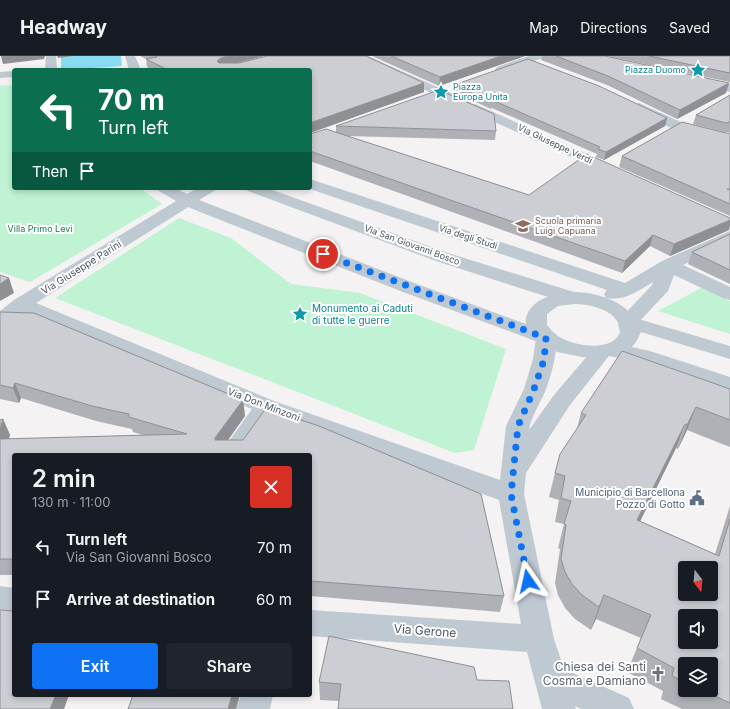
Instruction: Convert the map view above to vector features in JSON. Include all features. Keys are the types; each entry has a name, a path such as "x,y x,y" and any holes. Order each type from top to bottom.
{"street":[{"path":"51,56 51,68"},
{"path":"130,56 134,68"},
{"path":"359,56 439,92"},
{"path":"489,74 527,60 540,61"},
{"path":"0,75 12,74"},
{"path":"684,78 728,94"},
{"path":"425,98 453,87"},
{"name":"Via Giuseppe Verdi","path":"439,92 612,163 626,177"},
{"path":"630,102 678,126 723,138 730,137"},
{"path":"665,134 691,119"},
{"name":"Via degli Studi","path":"312,185 627,290"},
{"path":"168,190 187,201 410,288 546,338 553,343 572,350 592,353 607,351 619,347 628,338 630,333 628,322 623,316 611,307 595,301 576,298"},
{"name":"Via Giuseppe Parini","path":"0,320 22,304 206,190"},
{"name":"Via San Giovanni Bosco","path":"258,190 442,257 576,298"},
{"path":"617,709 555,695 539,639 513,482 518,426 534,389 544,360 546,338 538,328 535,319 536,314 546,304 558,300 616,294 627,290 728,227"},
{"path":"668,265 730,294"},
{"path":"628,322 661,287 668,265"},
{"name":"Via Don Minzoni","path":"22,304 266,406 513,482"},
{"path":"628,322 730,353"},
{"path":"607,351 643,356 730,384"},
{"path":"513,482 562,400 607,351"},
{"path":"232,453 266,406"},
{"path":"0,600 12,601"},
{"name":"Via Gerone","path":"312,623 539,639"},
{"path":"253,709 256,697"}],"green space":[{"name":"Villa Primo Levi","path":"0,85 12,86 12,190 143,190 162,204 30,282 0,272"},
{"path":"179,218 231,238 291,284 360,293 506,349 474,450 455,453 55,298"},
{"path":"703,287 730,301 730,334 658,311"}],"water":[{"path":"61,56 121,56 122,66 61,68"}],"building":[{"path":"155,56 228,56 217,61 219,63 239,63 267,56 366,56 424,83 312,122 312,68 164,68 146,59 157,57"},
{"path":"391,56 501,56 440,77"},
{"path":"556,56 605,56 729,83 680,110 608,76"},
{"path":"649,56 730,56 730,73"},
{"path":"528,59 599,86 667,118 606,152 598,149 600,147 454,85"},
{"path":"439,90 494,114 496,131 336,126"},
{"path":"730,95 730,122 726,123 696,115"},
{"path":"682,122 730,133 730,189 727,189 730,190 730,204 622,156"},
{"path":"326,129 529,195 587,154 730,218 730,220 674,244 653,235 625,261 312,152 312,133"},
{"path":"730,234 730,270 692,252"},
{"path":"0,275 9,278 0,284"},
{"path":"0,312 34,313 243,400 215,440 243,440 266,408 319,426 481,494 504,596 312,581 312,453 12,453 12,559 0,559 0,439 187,434 129,417 129,414 92,406 15,383 13,388 0,385"},
{"path":"622,351 730,389 730,420 696,407 687,425 685,424 637,520 719,556 730,519 730,703 717,697 718,657 678,657 678,679 672,676 674,668 637,648 651,615 604,595 599,607 582,595 572,584 565,572 561,559 566,525 564,524 571,501 561,498 565,476 555,473 560,454 586,415 581,413"},
{"path":"3,419 0,430 0,420"},
{"path":"0,610 12,611 12,697 55,697 50,709 0,709"},
{"path":"329,636 474,667 477,680 509,681 513,709 338,709 341,684 319,682"},
{"path":"132,697 231,697 228,709 128,709"}],"place":[{"name":"Piazza Duomo","path":"698,70"},
{"name":"Piazza Europa Unita","path":"441,92"},
{"name":"Scuola primaria Luigi Capuana","path":"523,226"},
{"name":"Monumento ai Caduti di tutte le guerre","path":"300,314"},
{"name":"Municipio di Barcellona Pozzo di Gotto","path":"697,498"},
{"name":"Chiesa dei Santi Cosma e Damiano","path":"658,674"}],"route":[{"path":"323,254 546,338 544,360 534,389 518,426 511,494 528,581"}]}
